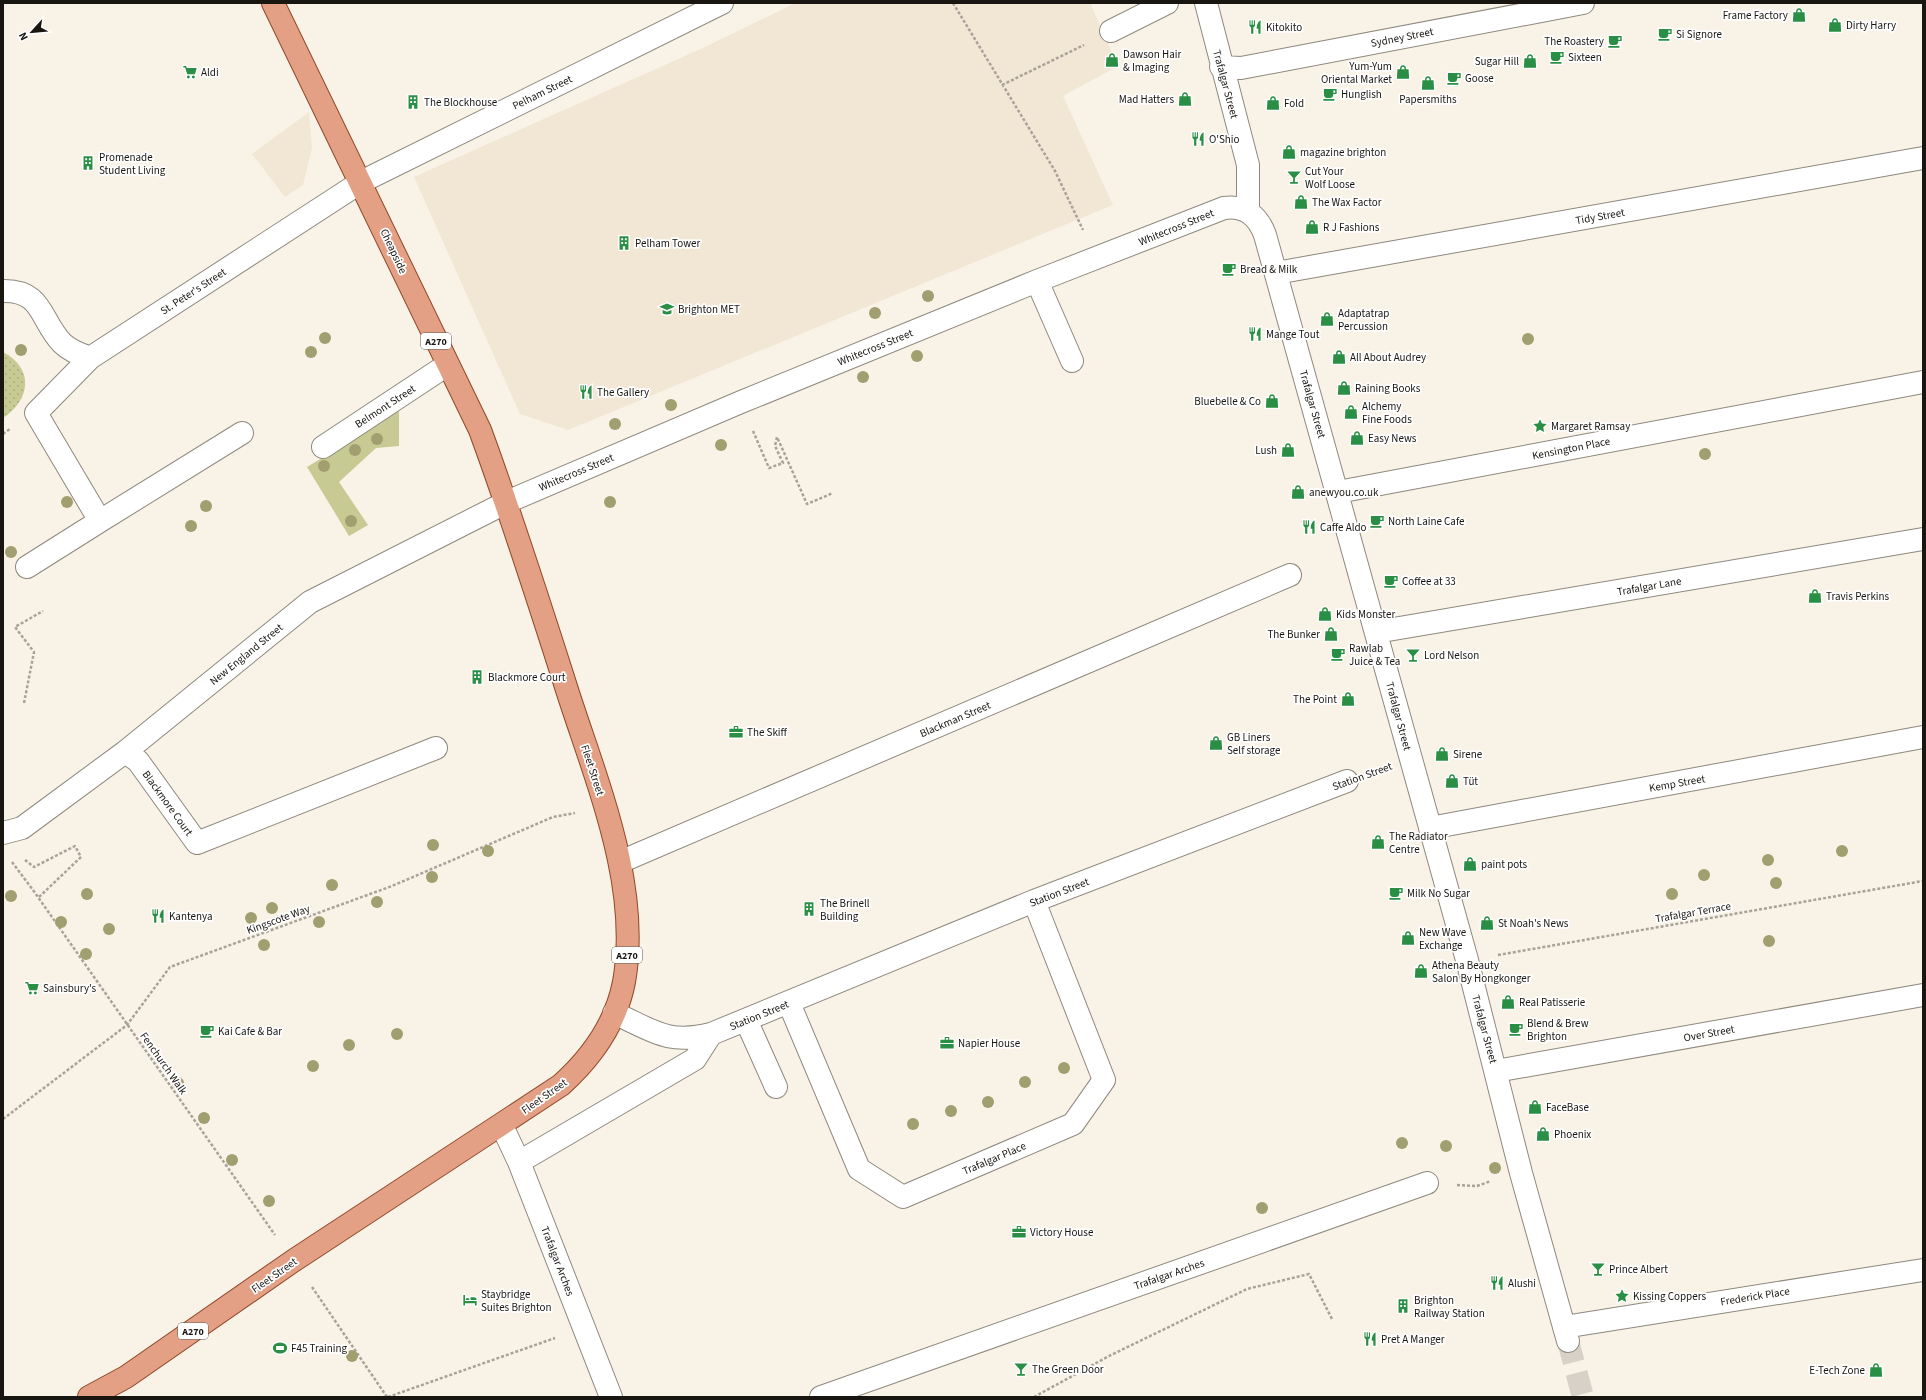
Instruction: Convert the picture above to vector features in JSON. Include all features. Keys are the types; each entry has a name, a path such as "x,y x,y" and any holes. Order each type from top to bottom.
{"main road":[{"name":"Cheapside","path":"274,3 361,182 447,365 480,430 506,502"},
{"name":"Fleet Street","path":"89,1397 126,1377 293,1261 502,1126 561,1085 577,1071 601,1039 614,1013 624,983 627,954 626,909 620,862 605,809 506,502"}],"street":[{"name":"Pelham Street","path":"361,182 722,3"},
{"path":"1111,31 1167,3"},
{"name":"Trafalgar Street","path":"1206,3 1248,165 1248,211 1259,221 1276,273 1467,960 1521,1173 1541,1237 1566,1334"},
{"name":"Sydney Street","path":"1222,67 1241,68 1583,3"},
{"name":"Tidy Street","path":"1276,273 1923,158"},
{"name":"St. Peter's Street","path":"100,521 36,413 90,358 361,182"},
{"name":"Whitecross Street","path":"506,502 741,402 1038,281 1224,208 1235,208 1248,211"},
{"path":"1038,281 1072,361"},
{"path":"3,291 17,291 31,297 62,343 75,352 90,358"},
{"name":"Belmont Street","path":"323,447 447,365"},
{"name":"Kensington Place","path":"1338,492 1923,382"},
{"path":"27,568 242,433"},
{"name":"New England Street","path":"3,833 22,828 126,752 310,602 506,502"},
{"name":"Trafalgar Lane","path":"1376,632 1923,539"},
{"name":"Blackman Street","path":"620,862 1290,575"},
{"name":"Kemp Street","path":"1430,828 1923,738"},
{"name":"Blackmore Court","path":"126,752 138,761 197,843 436,748"},
{"name":"Station Street","path":"614,1013 654,1032 672,1038 691,1039 711,1034 1034,901 1347,781"},
{"name":"Trafalgar Place","path":"789,1002 859,1169 903,1197 1074,1124 1104,1080 1034,901"},
{"name":"Over Street","path":"1496,1071 1923,995"},
{"path":"746,1020 776,1087"},
{"path":"519,1162 695,1059 711,1034"},
{"name":"Trafalgar Arches","path":"502,1126 519,1162 611,1397"},
{"name":"Trafalgar Arches","path":"821,1397 1427,1183"},
{"name":"Frederick Place","path":"1566,1334 1923,1270"}],"path":[{"path":"954,3 1055,171 1097,259"},
{"path":"1002,85 1111,31"},
{"path":"759,444 769,468 783,462 774,446 777,437 807,504 833,493"},
{"path":"24,703 34,652 15,627 43,611"},
{"name":"Kingscote Way","path":"3,1119 127,1025 170,967 392,886 553,817 605,809"},
{"path":"22,858 34,867 75,846 81,857 38,898"},
{"name":"Fenchurch Walk","path":"22,876 388,1397"},
{"name":"Trafalgar Terrace","path":"1467,960 1923,880"},
{"path":"1427,1183 1476,1186 1521,1173"},
{"path":"1034,1397 1109,1356 1247,1289 1309,1274 1332,1319"},
{"path":"388,1397 584,1328"}],"shaded area":[{"name":"Brighton MET","path":"795,3 1090,3 1118,66 1063,96 1113,205 568,430 520,414 414,177 705,47"},
{"path":"309,112 312,148 303,185 285,197 252,154"}],"green space":[{"path":"3,352 13,359 20,367 24,376 25,385 19,402 12,411 3,418"},
{"path":"399,411 399,446 376,448 339,482 368,525 349,536 307,467"}],"tunnel":[{"path":"1568,1341 1583,1397"}],"place":[{"name":"Frame Factory","path":"1799,15"},
{"name":"Dirty Harry","path":"1835,25"},
{"name":"Kitokito","path":"1255,27"},
{"name":"Si Signore","path":"1665,34"},
{"name":"The Roastery","path":"1615,41"},
{"name":"Sixteen","path":"1557,57"},
{"name":"Dawson Hair & Imaging","path":"1112,60"},
{"name":"Sugar Hill","path":"1530,61"},
{"name":"Aldi","path":"190,72"},
{"name":"Yum-Yum Oriental Market","path":"1403,72"},
{"name":"Goose","path":"1454,78"},
{"name":"Papersmiths","path":"1428,83"},
{"name":"Hunglish","path":"1330,94"},
{"name":"Mad Hatters","path":"1185,99"},
{"name":"The Blockhouse","path":"413,102"},
{"name":"Fold","path":"1273,103"},
{"name":"O'Shio","path":"1198,139"},
{"name":"magazine brighton","path":"1289,152"},
{"name":"Promenade Student Living","path":"88,163"},
{"name":"Cut Your Wolf Loose","path":"1294,177"},
{"name":"The Wax Factor","path":"1301,202"},
{"name":"R J Fashions","path":"1312,227"},
{"name":"Pelham Tower","path":"624,243"},
{"name":"Bread & Milk","path":"1229,269"},
{"name":"Brighton MET","path":"667,309"},
{"name":"Adaptatrap Percussion","path":"1327,319"},
{"name":"Mange Tout","path":"1255,334"},
{"name":"All About Audrey","path":"1339,357"},
{"name":"Raining Books","path":"1344,388"},
{"name":"The Gallery","path":"586,392"},
{"name":"Bluebelle & Co","path":"1272,401"},
{"name":"Alchemy Fine Foods","path":"1351,412"},
{"name":"Margaret Ramsay","path":"1540,426"},
{"name":"Easy News","path":"1357,438"},
{"name":"Lush","path":"1288,450"},
{"name":"anewyou.co.uk","path":"1298,492"},
{"name":"North Laine Cafe","path":"1377,521"},
{"name":"Caffe Aldo","path":"1309,527"},
{"name":"Coffee at 33","path":"1391,581"},
{"name":"Travis Perkins","path":"1815,596"},
{"name":"Kids Monster","path":"1325,614"},
{"name":"The Bunker","path":"1331,634"},
{"name":"Rawlab Juice & Tea","path":"1338,654"},
{"name":"Lord Nelson","path":"1413,655"},
{"name":"Blackmore Court","path":"477,677"},
{"name":"The Point","path":"1348,699"},
{"name":"The Skiff","path":"736,732"},
{"name":"GB Liners Self storage","path":"1216,743"},
{"name":"Sirene","path":"1442,754"},
{"name":"Tüt","path":"1452,781"},
{"name":"The Radiator Centre","path":"1378,842"},
{"name":"paint pots","path":"1470,864"},
{"name":"Milk No Sugar","path":"1396,893"},
{"name":"The Brinell Building","path":"809,909"},
{"name":"Kantenya","path":"158,916"},
{"name":"St Noah's News","path":"1487,923"},
{"name":"New Wave Exchange","path":"1408,938"},
{"name":"Athena Beauty Salon By Hongkonger","path":"1421,971"},
{"name":"Sainsbury's","path":"32,988"},
{"name":"Real Patisserie","path":"1508,1002"},
{"name":"Blend & Brew Brighton","path":"1516,1029"},
{"name":"Kai Cafe & Bar","path":"207,1031"},
{"name":"Napier House","path":"947,1043"},
{"name":"FaceBase","path":"1535,1107"},
{"name":"Phoenix","path":"1543,1134"},
{"name":"Victory House","path":"1019,1232"},
{"name":"Prince Albert","path":"1598,1269"},
{"name":"Alushi","path":"1497,1283"},
{"name":"Kissing Coppers","path":"1622,1296"},
{"name":"Staybridge Suites Brighton","path":"470,1300"},
{"name":"Brighton Railway Station","path":"1403,1306"},
{"name":"Pret A Manger","path":"1370,1339"},
{"name":"F45 Training","path":"280,1348"},
{"name":"The Green Door","path":"1021,1369"},
{"name":"E-Tech Zone","path":"1876,1370"}]}
